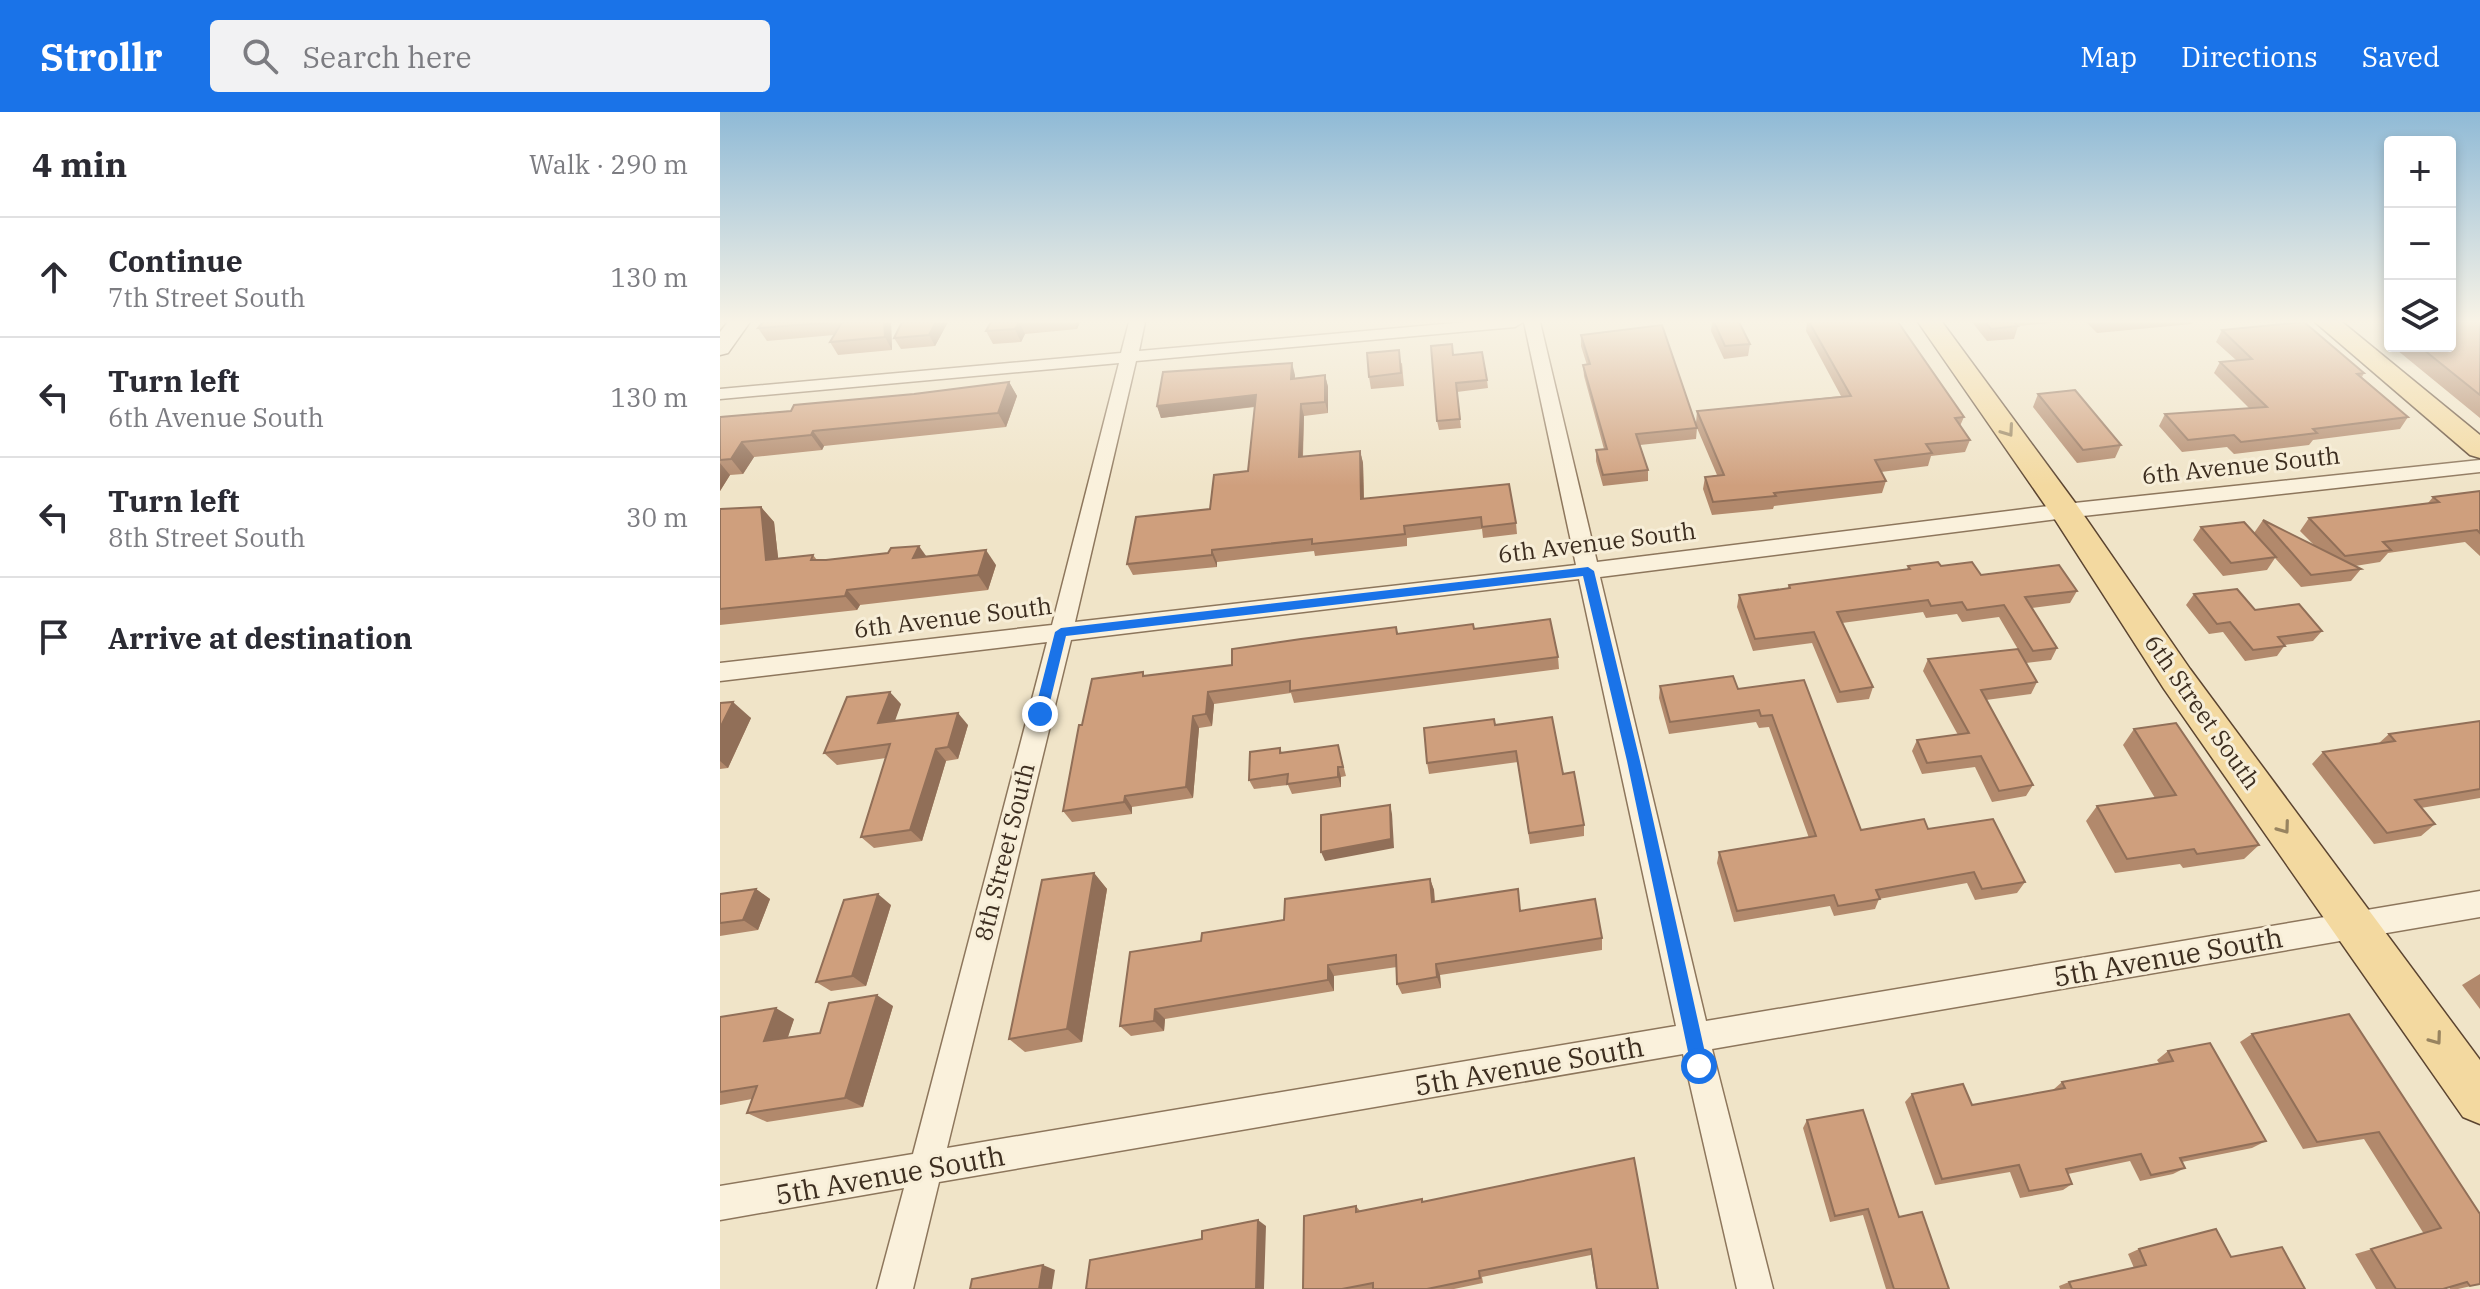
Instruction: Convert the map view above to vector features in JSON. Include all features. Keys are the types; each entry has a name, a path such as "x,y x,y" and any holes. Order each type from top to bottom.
{"main road":[{"name":"6th Street South","path":"1969,377 2065,511 2177,679 2480,1100"},
{"path":"2393,377 2480,449"}],"street":[{"path":"720,394 899,377"},
{"name":"8th Street South","path":"895,1289 1124,377"},
{"path":"1544,377 1693,1039 1755,1289"},
{"name":"6th Avenue South","path":"720,672 1588,571 2065,511 2480,466"},
{"name":"5th Avenue South","path":"720,1203 2480,904"}],"building":[{"path":"1162,377 1325,377 1325,402 1301,404 1299,457 1360,451 1361,499 1509,484 1516,523 1482,527 1481,517 1404,526 1405,534 1312,544 1312,539 1212,550 1212,555 1127,564 1136,517 1210,509 1214,475 1248,471 1256,395 1157,406"},
{"path":"1433,377 1486,377 1487,380 1456,383 1460,419 1437,421"},
{"path":"1586,377 1680,377 1697,428 1636,434 1648,470 1603,475 1596,450 1607,449"},
{"path":"1840,377 1936,377 1964,417 1955,418 1970,440 1926,444 1932,453 1875,460 1886,481 1713,502 1705,477 1724,475 1697,411 1851,396"},
{"path":"2236,377 2360,377 2408,417 2241,442 2234,435 2188,440 2165,414 2267,407"},
{"path":"2458,377 2480,377 2480,395"},
{"path":"1009,382 998,413 813,431 811,435 742,442 731,459 720,460 720,417 791,411 794,405"},
{"path":"2075,390 2121,445 2083,450 2038,394"},
{"path":"2480,491 2480,533 2477,530 2383,542 2391,550 2345,556 2309,518 2439,502 2433,497"},
{"path":"761,507 766,560 813,555 811,560 826,560 919,546 913,558 986,550 978,575 847,590 845,596 720,609 720,509"},
{"path":"2263,520 2361,569 2311,575"},
{"path":"2244,522 2276,557 2231,563 2201,527"},
{"path":"1938,562 1941,566 1972,562 1981,575 2059,565 2077,591 2025,597 2057,648 2033,651 2004,605 1967,610 1962,602 1931,606 1928,600 1837,612 1873,687 1840,692 1814,632 1755,639 1739,595 1910,569 1908,566"},
{"path":"2237,589 2255,610 2299,604 2322,631 2278,637 2285,646 2253,650 2230,622 2217,624 2194,594"},
{"path":"1550,619 1558,657 1290,691 1290,681 1208,692 1206,714 1193,716 1186,787 1125,796 1124,802 1063,811 1079,725 1082,725 1092,679 1232,665 1232,649 1301,639 1396,627 1397,634 1473,624 1474,629"},
{"path":"2018,649 2037,682 1981,690 2033,785 1999,791 1981,756 1927,763 1917,740 1969,733 1928,659"},
{"path":"1733,676 1738,689 1804,680 1861,830 1924,819 1928,829 1993,819 2025,882 1982,889 1974,872 1876,890 1880,899 1838,906 1834,895 1737,911 1719,852 1816,836 1772,715 1761,716 1759,710 1670,722 1660,686"},
{"path":"890,692 878,723 958,713 948,747 936,749 910,830 861,837 890,744 824,753 847,697"},
{"path":"733,702 720,728 720,703"},
{"path":"1552,717 1563,774 1574,772 1584,825 1529,833 1516,751 1427,763 1424,728 1494,719 1495,725"},
{"path":"2480,721 2480,789 2415,800 2435,824 2387,833 2323,752 2395,741 2389,734"},
{"path":"2176,723 2259,845 2197,854 2194,849 2127,859 2097,806 2176,795 2134,729"},
{"path":"1338,745 1343,767 1338,767 1338,777 1287,784 1288,774 1249,780 1250,752 1280,748 1280,753"},
{"path":"1390,805 1391,839 1321,852 1321,815"},
{"path":"1094,873 1067,1029 1009,1039 1042,880"},
{"path":"1430,879 1432,902 1518,889 1520,911 1595,899 1602,938 1436,964 1437,977 1397,984 1396,955 1328,965 1328,980 1155,1009 1154,1021 1120,1026 1130,952 1201,941 1202,933 1284,920 1285,899"},
{"path":"756,889 743,920 720,923 720,894"},
{"path":"878,894 852,976 816,982 844,900"},
{"path":"877,995 845,1098 747,1113 757,1086 720,1092 720,1017 776,1008 764,1041 820,1033 829,1003"},
{"path":"2349,1014 2480,1214 2480,1284 2470,1286 2467,1282 2443,1289 2396,1289 2371,1249 2441,1228 2379,1132 2317,1142 2252,1034"},
{"path":"2210,1043 2266,1141 2180,1158 2185,1168 2151,1175 2141,1154 2066,1169 2072,1184 2029,1191 2019,1165 1942,1179 1912,1094 1963,1084 1972,1105 2065,1088 2062,1082 2173,1061 2168,1051"},
{"path":"1863,1110 1899,1217 1922,1212 1949,1289 1894,1289 1868,1209 1835,1216 1807,1120"},
{"path":"1634,1158 1658,1289 1597,1289 1591,1249 1479,1271 1480,1278 1427,1289 1373,1289 1373,1283 1342,1289 1303,1289 1304,1216 1356,1206 1356,1212 1422,1199 1422,1202"},
{"path":"1258,1220 1256,1289 1086,1289 1090,1260 1202,1239 1202,1231"},
{"path":"2216,1229 2231,1257 2282,1247 2305,1289 2072,1289 2069,1282 2146,1265 2139,1249"},
{"path":"1043,1265 1039,1289 970,1289 972,1279"}],"route":[{"path":"1040,714 1061,632 1588,571 1699,1066"}]}
